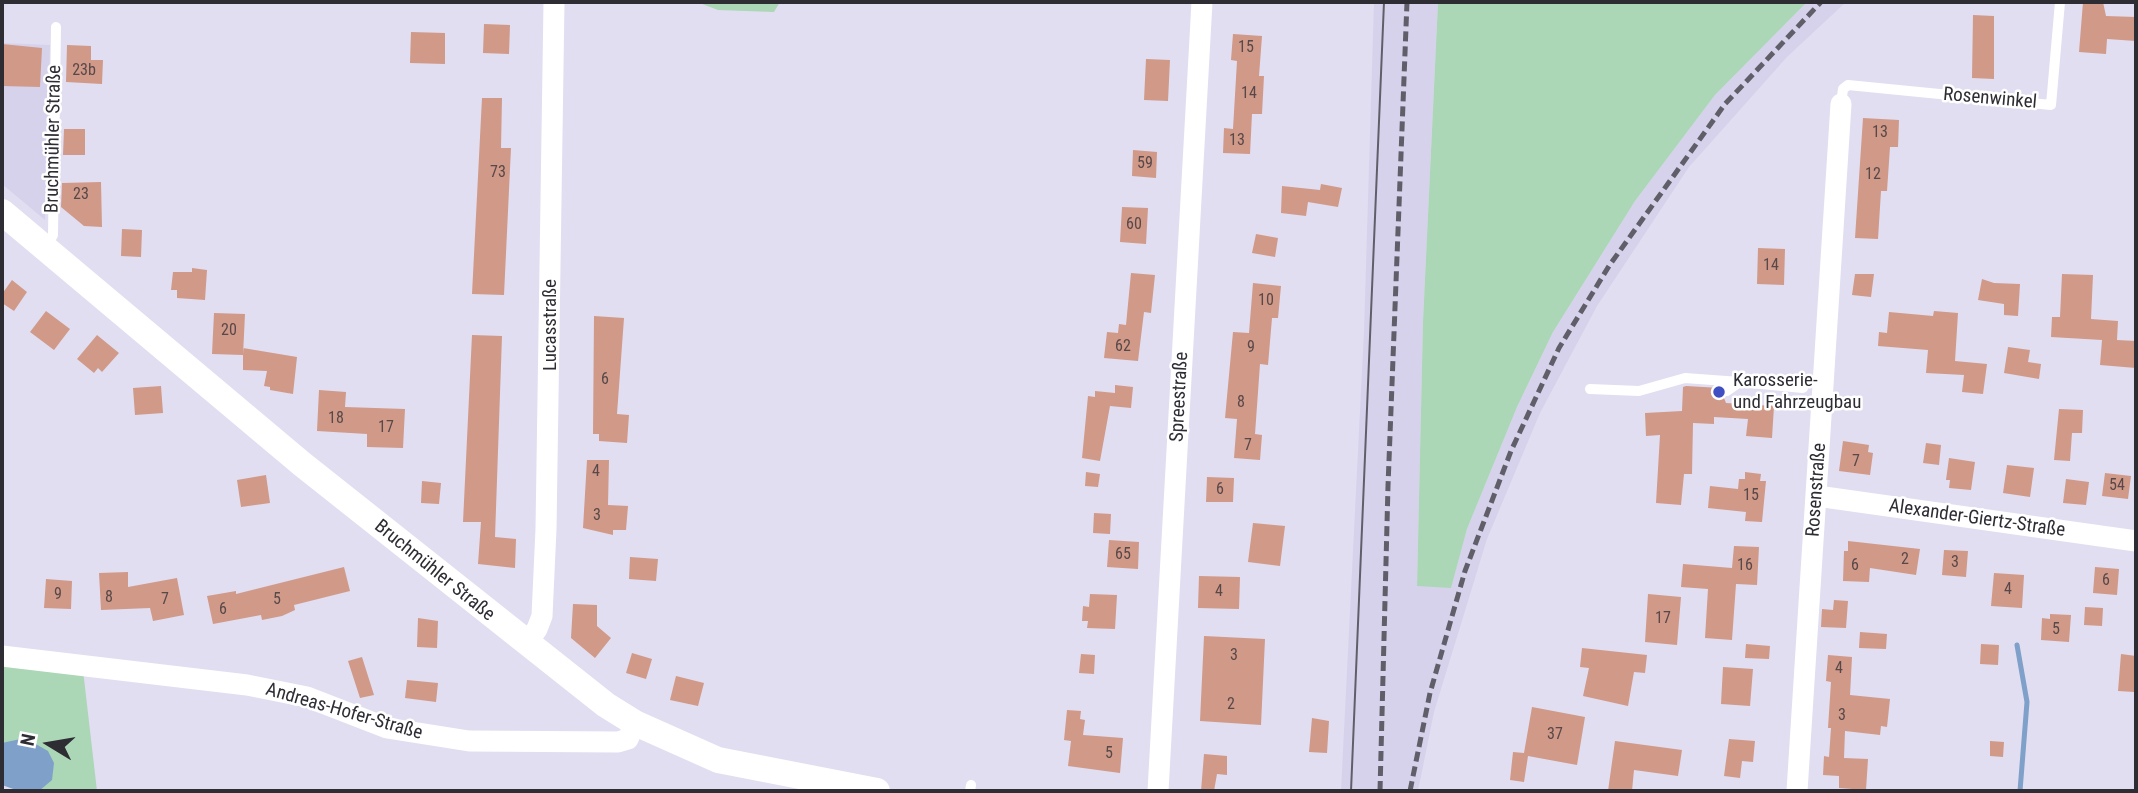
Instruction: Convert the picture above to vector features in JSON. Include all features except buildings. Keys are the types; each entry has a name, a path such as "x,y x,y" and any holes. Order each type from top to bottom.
{"street":[{"name":"Lucasstraße","path":"526,644 542,616 545,554 551,385 554,2"},
{"name":"Spreestraße","path":"1157,791 1202,2"},
{"name":"Rosenstraße","path":"1797,791 1841,104"},
{"name":"Bruchmühler Straße","path":"2,212 302,464 526,644 635,723 688,749 877,791"},
{"name":"Alexander-Giertz-Straße","path":"1817,496 2136,541"},
{"name":"Andreas-Hofer-Straße","path":"2,656 247,685 307,697 387,728 459,740 618,742 628,739 635,723"}],"lane":[{"name":"Rosenwinkel","path":"1841,104 1843,89 1848,85 2051,105 2060,2"},
{"name":"Bruchmühler Straße","path":"45,249 53,235 56,27"},
{"path":"1590,389 1639,391 1685,378 1803,388"},
{"path":"1727,391 1740,382"}],"shaded area":[{"path":"1374,2 1438,2 1423,321 1417,585 1451,587 1467,529 1517,407 1553,332 1635,201 1715,95 1807,2 1846,2 1787,57 1689,167 1597,306 1540,413 1487,539 1434,712 1418,791 1341,791 1364,331"},
{"path":"2,43 50,45 45,220 2,184"}],"green space":[{"path":"697,2 780,2 774,12 718,10"},
{"path":"1438,2 1807,2 1715,95 1635,201 1553,332 1517,407 1467,529 1451,588 1417,586 1423,321"},
{"path":"2,660 83,670 97,791 38,791 2,743"}],"water":[{"path":"25,738 48,751 54,763 52,780 39,791 19,791 2,785 2,743"}],"waterway":[{"path":"2017,645 2027,702 2020,791"}],"tram line":[{"path":"1351,791 1384,2"}],"railway":[{"path":"1380,791 1388,486 1407,2"},
{"path":"1410,791 1430,693 1465,571 1511,451 1559,348 1609,266 1725,104 1821,2"}],"place":[{"name":"Karosserie- und Fahrzeugbau","path":"1719,392"}]}
